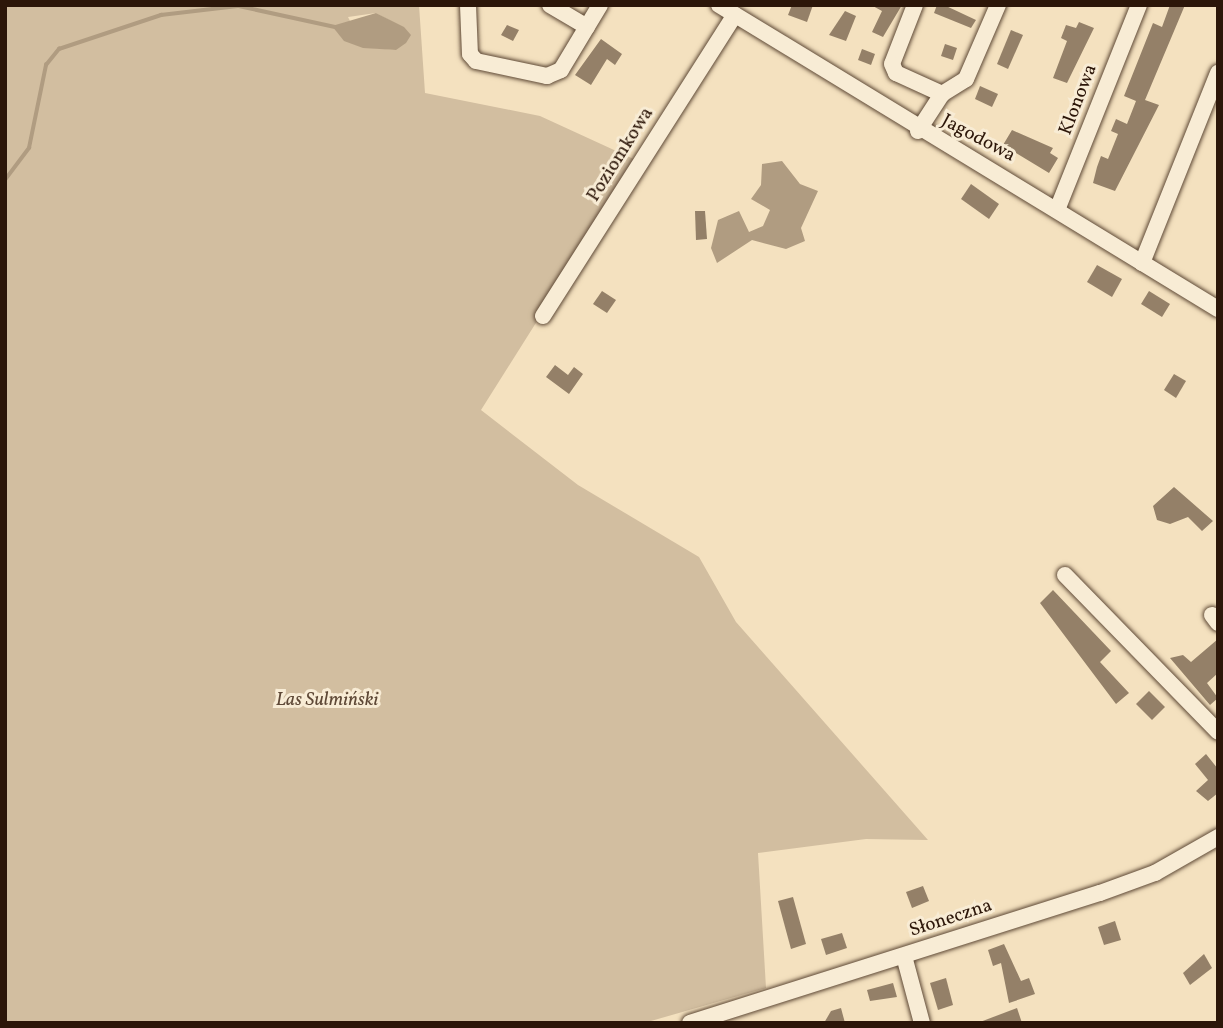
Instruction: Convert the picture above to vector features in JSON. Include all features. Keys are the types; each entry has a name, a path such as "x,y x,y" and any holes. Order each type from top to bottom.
{"street":[{"path":"468,5 470,54 476,61 547,76 561,71 600,5"},
{"path":"550,5 587,27"},
{"name":"Jagodowa","path":"719,5 918,131 1057,210 1218,309"},
{"path":"915,5 892,64 895,73 942,94"},
{"path":"918,131 942,94 966,79 998,5"},
{"name":"Klonowa","path":"1057,210 1139,5"},
{"name":"Poziomkowa","path":"543,316 735,15"},
{"path":"1142,263 1218,73"},
{"path":"1065,575 1218,732"},
{"name":"Słoneczna","path":"690,1023 1155,873 1218,837"},
{"path":"904,956 922,1023"}],"green space":[{"name":"Las Sulmiński","path":"5,5 419,5 425,93 540,116 638,161 481,410 578,485 699,557 736,622 928,840 866,839 758,853 766,988 644,1023 5,1023","holes":["376,13 389,20 396,50 363,47 348,17"]}],"shaded area":[{"path":"376,13 404,27 411,35 406,43 396,50 363,48 344,41 332,26"},
{"path":"782,161 800,184 818,191 801,228 805,241 786,249 752,240 717,263 711,248 718,220 739,211 749,232 763,226 770,210 751,199 761,185 762,164"}],"building":[{"path":"792,5 813,5 807,22 788,15"},
{"path":"871,5 902,5 883,37 872,32 882,11"},
{"path":"937,5 944,5 976,20 971,28 934,13"},
{"path":"1170,5 1185,5 1145,100 1159,105 1115,191 1093,183 1097,167 1101,156 1108,159 1118,134 1111,131 1116,119 1127,124 1136,101 1124,96 1153,23 1162,27"},
{"path":"845,11 856,16 846,41 829,35"},
{"path":"1079,22 1094,28 1067,83 1053,78 1067,41 1061,38 1066,25 1076,28"},
{"path":"507,25 519,30 513,41 501,35"},
{"path":"1011,30 1023,35 1008,69 997,64"},
{"path":"601,39 622,54 615,65 607,59 591,85 575,75"},
{"path":"945,44 957,48 953,60 941,56"},
{"path":"862,49 875,54 871,65 858,60"},
{"path":"980,86 998,94 992,107 975,99"},
{"path":"1012,130 1053,148 1050,153 1058,158 1049,173 1003,145"},
{"path":"971,184 999,204 989,219 961,199"},
{"path":"695,211 705,211 707,239 696,240"},
{"path":"1097,265 1122,279 1112,297 1087,282"},
{"path":"602,291 616,300 607,313 593,304"},
{"path":"1149,291 1170,304 1162,317 1141,304"},
{"path":"555,365 568,375 574,367 583,374 569,394 546,377"},
{"path":"1174,374 1186,381 1176,398 1164,390"},
{"path":"1174,487 1213,521 1202,531 1188,517 1170,524 1157,520 1153,506"},
{"path":"1053,590 1111,651 1100,662 1129,693 1116,704 1040,603"},
{"path":"1218,639 1218,673 1207,683 1218,698 1210,705 1170,658 1183,655 1191,662"},
{"path":"1149,691 1165,707 1152,720 1136,704"},
{"path":"1206,754 1218,769 1218,793 1208,801 1196,791 1208,780 1195,764"},
{"path":"923,886 929,901 912,908 906,892"},
{"path":"793,897 806,944 791,949 778,901"},
{"path":"1115,921 1121,940 1104,945 1098,927"},
{"path":"842,933 847,948 826,955 821,939"},
{"path":"1004,944 1021,981 1029,978 1035,994 1009,1003 1001,963 993,966 988,950"},
{"path":"1204,954 1212,968 1190,985 1183,973"},
{"path":"946,978 953,1005 938,1010 930,983"},
{"path":"893,983 897,997 870,1001 867,990"},
{"path":"841,1008 845,1023 824,1023 831,1011"},
{"path":"1017,1008 1022,1023 980,1023 980,1022"}],"waterway":[{"path":"5,180 29,148 46,65 59,49 161,15 239,6 335,27"}]}
